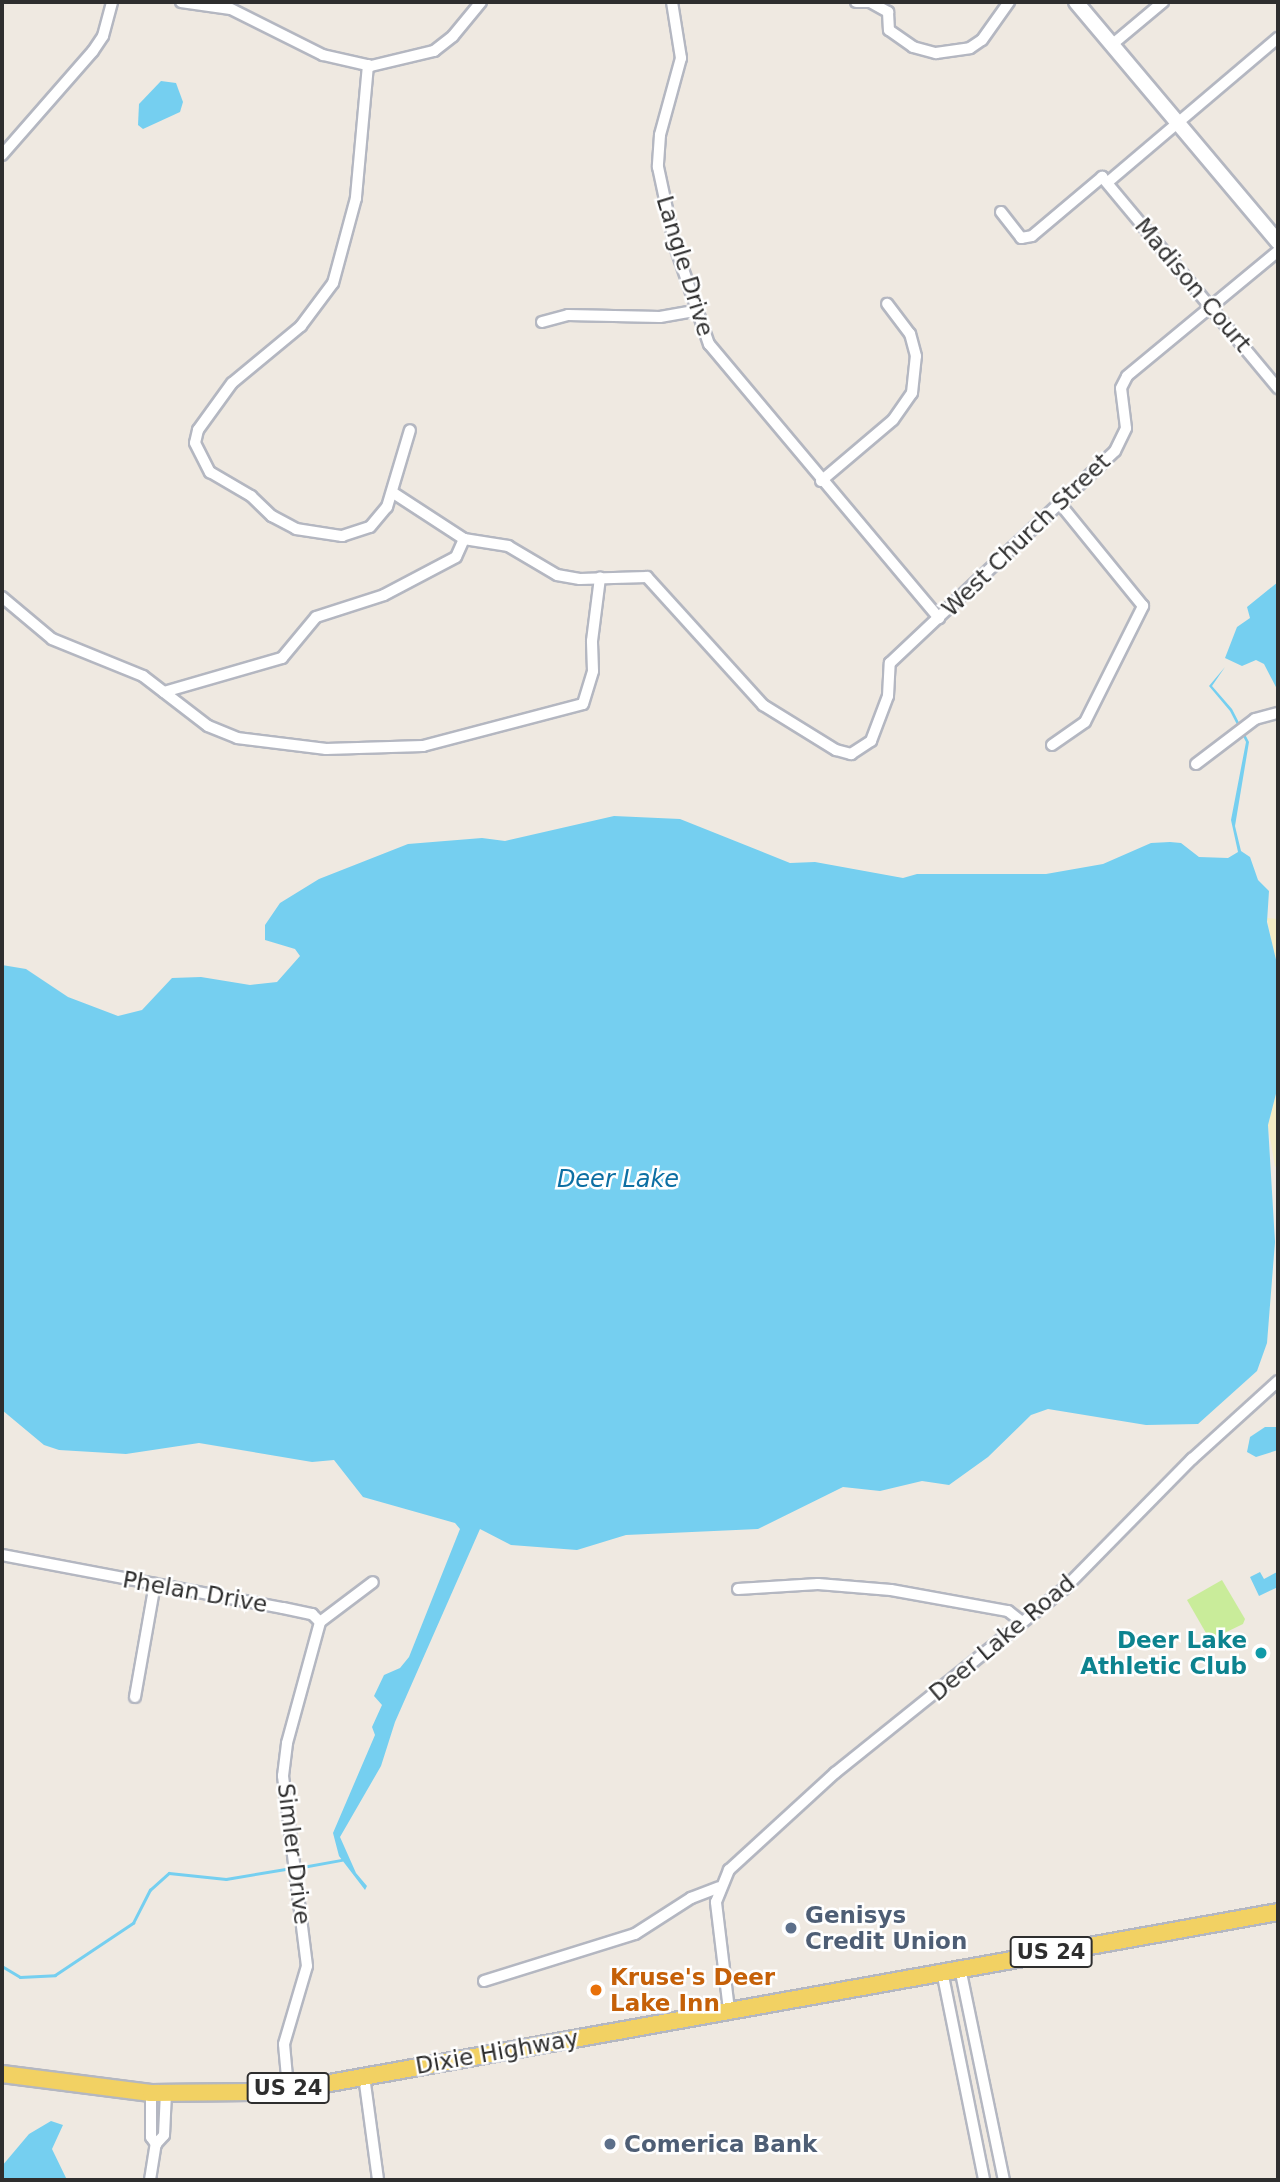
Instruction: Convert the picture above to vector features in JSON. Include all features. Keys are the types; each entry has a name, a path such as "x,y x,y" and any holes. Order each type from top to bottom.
{"main road":[{"name":"Dixie Highway","path":"2,2074 159,2093 288,2088 1278,1913"}],"street":[{"path":"2,155 93,51 103,36 112,2"},
{"path":"181,2 231,9 323,55 368,65 434,51 453,36 481,2"},
{"name":"Langle Drive","path":"672,2 681,58 660,135 659,167 675,246 695,311 720,361 939,618"},
{"path":"856,2 870,2 888,12 889,30 913,47 936,53 970,48 982,40 1009,2"},
{"path":"1076,2 1114,43 1278,242"},
{"path":"1114,43 1163,2"},
{"path":"1001,212 1020,238 1032,236 1102,177 1108,182 1180,124 1278,38"},
{"path":"368,65 356,198 333,283 301,326 234,380 198,430 194,443 210,472 296,528 329,536 361,531 380,518 395,494 410,430"},
{"name":"Madison Court","path":"1108,182 1278,388"},
{"name":"West Church Street","path":"600,578 647,578 764,705 836,750 850,754 869,743 888,696 890,663 1060,504 1121,441 1126,428 1121,388 1127,376 1278,251"},
{"path":"821,481 893,421 912,393 916,356 910,334 887,304"},
{"path":"542,322 568,315 660,317 695,311"},
{"path":"2,597 59,643 143,676 208,726 237,738 326,749 440,745 583,704 593,671 592,641 600,578 580,579 547,569 508,547 464,539 395,494"},
{"path":"1052,745 1085,722 1143,606 1060,504"},
{"path":"164,692 282,658 316,617 384,595 447,562 463,550 464,539"},
{"path":"1196,764 1264,713 1278,713"},
{"name":"Deer Lake Road","path":"719,1888 742,1855 775,1826 1095,1561 1198,1454 1278,1381"},
{"name":"Phelan Drive","path":"2,1555 302,1612 320,1622"},
{"path":"320,1622 373,1582"},
{"path":"135,1697 155,1584"},
{"path":"738,1589 818,1584 891,1590 1008,1611 1022,1622"},
{"name":"Simler Drive","path":"288,2088 284,2044 307,1966 283,1776 287,1743 320,1622"},
{"path":"484,1981 635,1934 691,1898 719,1888 716,1924 729,2010"},
{"path":"960,1968 1004,2180"},
{"path":"942,1971 984,2180"},
{"path":"364,2076 378,2180"},
{"path":"150,2180 156,2144 151,2137 159,2093"},
{"path":"967,2099 986,2095"}],"sand":[{"path":"1267,918 1278,919 1278,968 1271,939"},
{"path":"1278,1086 1278,1164 1275,1167 1268,1125"}],"green space":[{"path":"1222,1580 1245,1619 1243,1624 1210,1640 1187,1600"}],"water":[{"path":"161,81 176,83 183,102 180,112 143,129 138,125 139,104"},
{"path":"1278,582 1278,691 1264,664 1256,660 1242,666 1225,658 1237,627 1250,618 1247,607"},
{"name":"Deer Lake","path":"1225,667 1212,686 1232,709 1249,742 1235,826 1241,851 1250,857 1258,880 1269,891 1267,922 1278,968 1278,1086 1268,1125 1275,1242 1267,1343 1257,1371 1198,1424 1146,1425 1048,1409 1031,1415 988,1457 949,1485 922,1481 880,1491 843,1487 758,1529 626,1535 577,1550 511,1545 480,1529 395,1722 381,1766 340,1837 356,1873 367,1886 365,1890 339,1856 333,1833 375,1735 372,1727 382,1705 374,1696 384,1675 400,1668 409,1657 460,1529 455,1523 363,1497 334,1460 312,1462 199,1443 126,1454 59,1450 44,1445 2,1410 2,965 26,969 68,997 118,1016 142,1010 172,978 201,977 250,985 277,982 300,956 295,949 265,940 265,925 280,903 319,879 408,844 482,838 505,841 614,816 680,819 790,863 815,862 903,878 917,874 1046,874 1103,864 1151,843 1181,843 1199,857 1228,858 1238,852 1231,820 1246,742 1230,711 1209,686"},
{"path":"1265,1427 1278,1427 1278,1450 1256,1457 1247,1452 1250,1437"},
{"path":"1260,1572 1264,1579 1277,1572 1278,1587 1259,1596 1250,1577"},
{"path":"51,2121 63,2125 52,2149 67,2180 2,2180 2,2166 29,2134"}],"waterway":[{"path":"297,1868 341,1860"},
{"path":"2,1966 20,1977 55,1975 133,1923 150,1890 169,1873 226,1879 291,1868"}],"place":[{"name":"Deer Lake Athletic Club","path":"1261,1653"},
{"name":"Genisys Credit Union","path":"791,1928"},
{"name":"Kruse's Deer Lake Inn","path":"596,1990"},
{"name":"Comerica Bank","path":"610,2144"}]}
